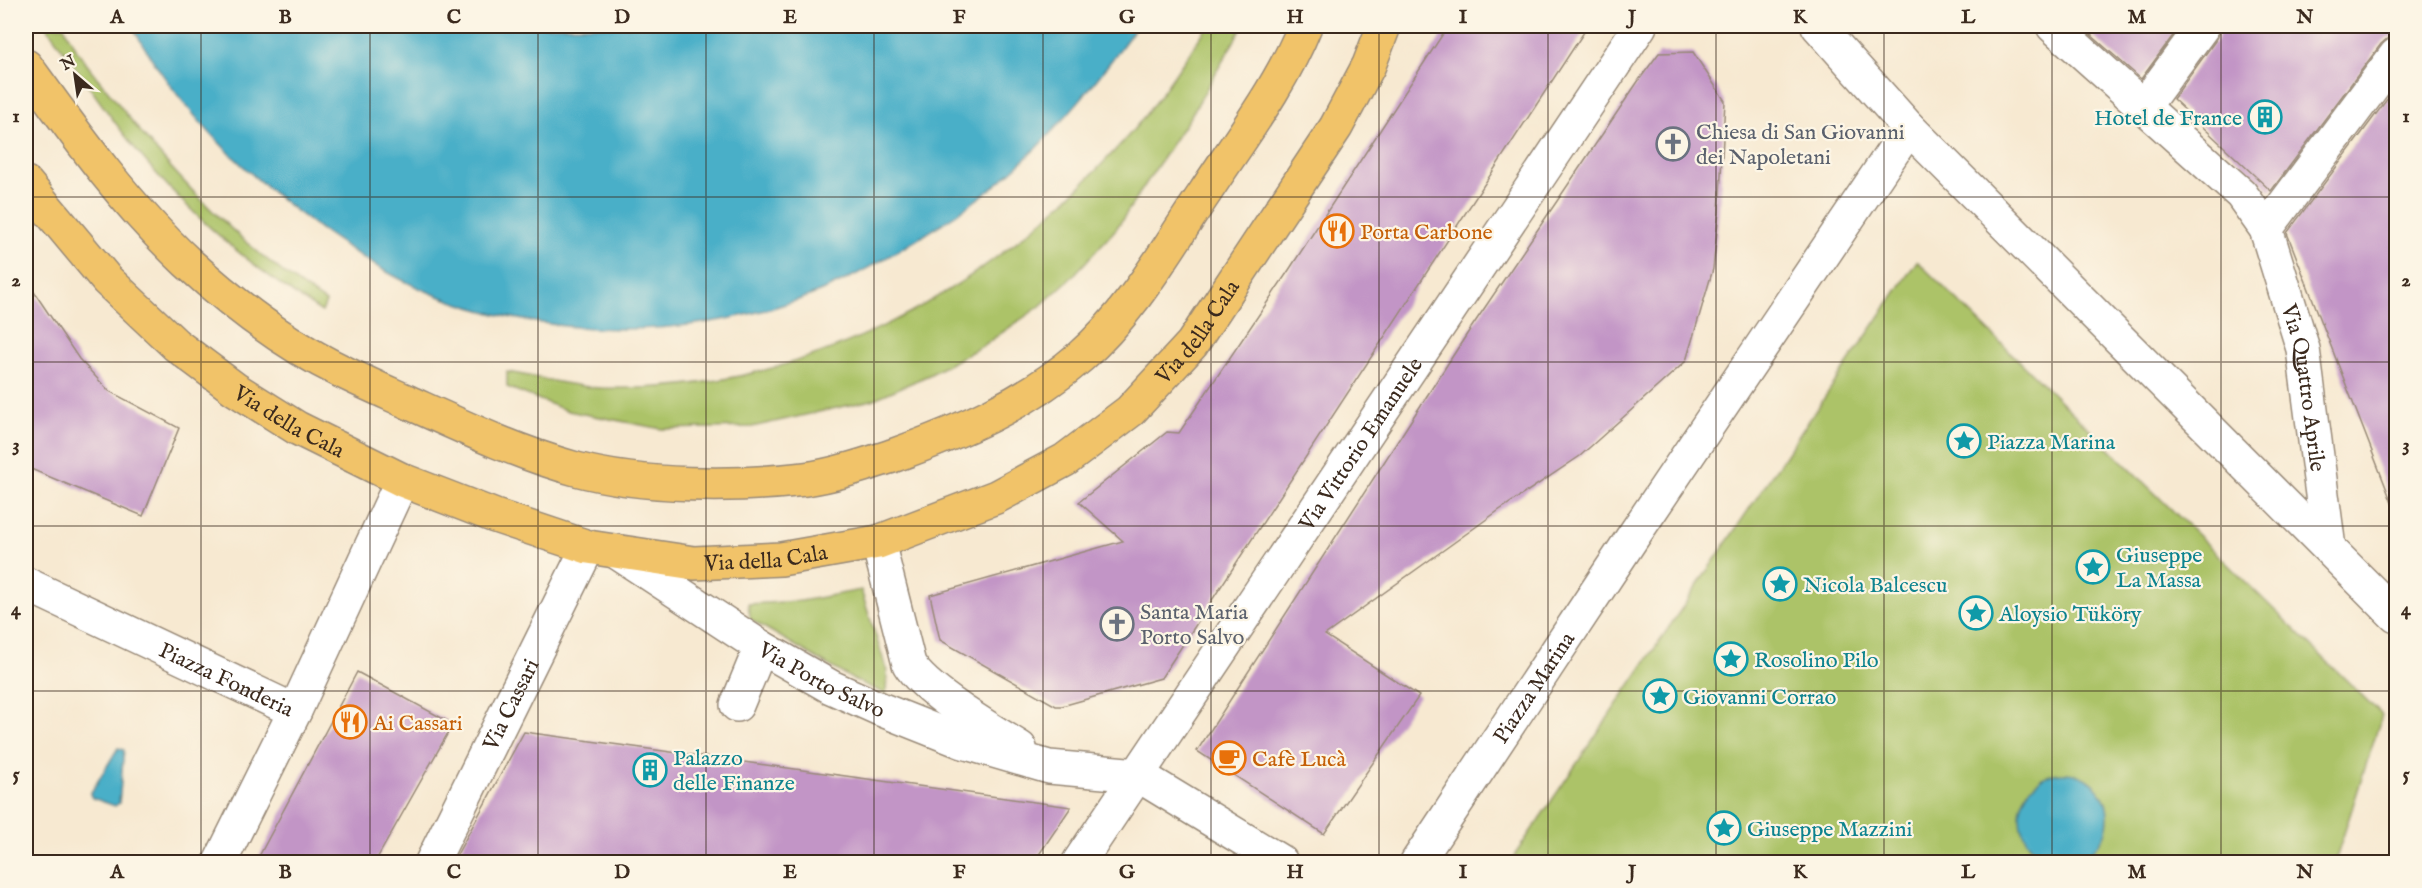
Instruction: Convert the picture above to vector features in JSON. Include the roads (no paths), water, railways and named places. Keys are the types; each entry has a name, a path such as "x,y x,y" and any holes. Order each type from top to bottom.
{"main road":[{"path":"26,66 110,181 150,225 189,264 243,309 308,353 341,372 470,430 578,470 644,481 723,484 807,479 870,464 990,417 1081,357 1134,299 1272,90 1305,26"},
{"name":"Via della Cala","path":"26,183 106,280 176,345 235,389 297,428 402,480 495,516 602,549 694,563 781,559 878,542 996,497 1065,460 1130,411 1192,344 1212,315 1336,127 1368,65 1384,26"}],"street":[{"name":"Via Vittorio Emanuele","path":"1079,862 1640,26"},
{"path":"1818,26 1909,128 2397,616"},
{"name":"Via Quattro Aprile","path":"2053,26 2241,194 2266,229 2303,349 2329,548"},
{"path":"2144,106 2203,26"},
{"path":"2266,229 2397,55"},
{"name":"Piazza Marina","path":"1417,862 1632,538 1909,128"},
{"name":"Piazza Fonderia","path":"26,584 295,711 402,480"},
{"name":"Via Porto Salvo","path":"878,542 909,664 916,675 965,712 1049,767"},
{"name":"Via Porto Salvo","path":"602,549 761,648 831,687 880,709 963,742 1049,767 1138,775"},
{"name":"Via Cassari","path":"432,862 602,549"},
{"path":"737,705 761,648"},
{"path":"220,862 295,711"},
{"path":"1138,775 1281,862"}],"water":[{"path":"132,26 1137,26 1079,101 1031,154 975,201 922,237 854,276 798,300 747,314 695,324 642,329 588,328 535,322 483,311 433,294 376,266 313,224 235,159 190,110 169,83"},
{"path":"118,748 124,750 119,803 115,806 92,798 90,794"},
{"path":"2064,773 2081,777 2095,786 2104,800 2108,817 2104,834 2095,848 2081,857 2064,861 2047,857 2033,848 2024,834 2020,817 2024,800 2033,786 2047,777"}],"place":[{"name":"Hotel de France","path":"2265,117"},
{"name":"Chiesa di San Giovanni dei Napoletani","path":"1673,144"},
{"name":"Porta Carbone","path":"1337,231"},
{"name":"Piazza Marina","path":"1964,441"},
{"name":"Giuseppe La Massa","path":"2093,567"},
{"name":"Nicola Balcescu","path":"1780,584"},
{"name":"Aloysio Tüköry","path":"1976,613"},
{"name":"Santa Maria Porto Salvo","path":"1117,624"},
{"name":"Rosolino Pilo","path":"1731,659"},
{"name":"Giovanni Corrao","path":"1660,696"},
{"name":"Ai Cassari","path":"350,722"},
{"name":"Cafè Lucà","path":"1229,758"},
{"name":"Palazzo delle Finanze","path":"650,770"},
{"name":"Giuseppe Mazzini","path":"1724,828"}]}
